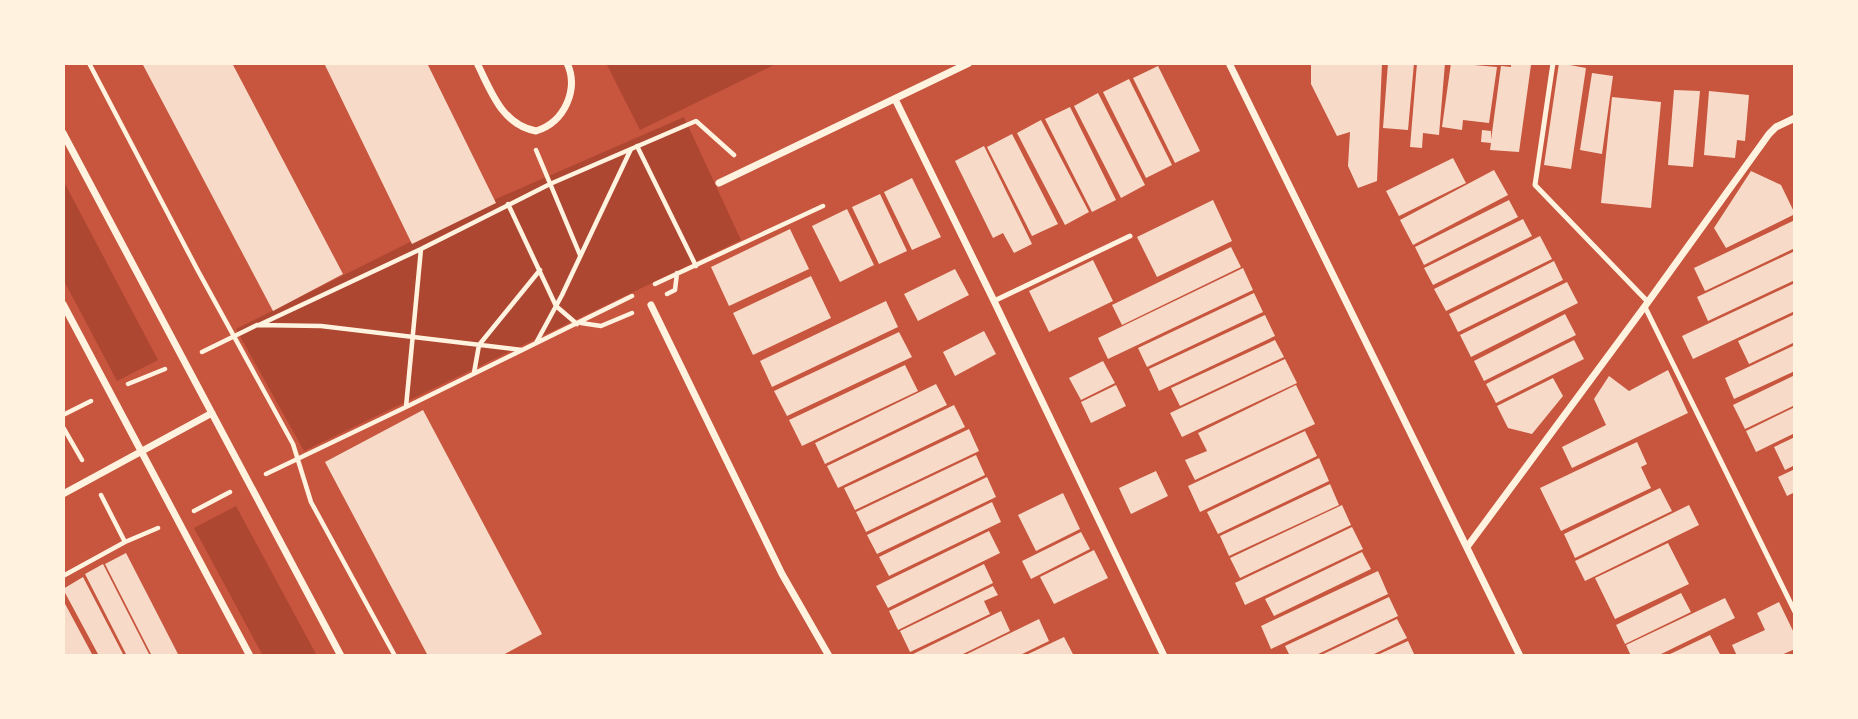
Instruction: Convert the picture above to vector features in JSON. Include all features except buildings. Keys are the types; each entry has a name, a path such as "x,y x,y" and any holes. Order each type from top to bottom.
{"street":[{"path":"477,63 500,108 513,121 527,129 539,130 558,118 564,109 573,80 567,63"},
{"path":"719,183 969,63"},
{"path":"1229,63 1520,656"},
{"path":"895,99 1164,656"},
{"path":"1467,547 1769,134 1776,127 1795,118"},
{"path":"63,133 341,656"},
{"path":"63,304 250,656"},
{"path":"651,305 782,574 828,656"},
{"path":"63,494 212,413"}],"lane":[{"path":"1553,63 1535,185 1646,304 1795,612"},
{"path":"994,301 1130,236"}],"path":[{"path":"89,63 293,444 310,502 395,656"},
{"path":"63,415 421,249 550,184 696,121 749,168"},
{"path":"527,129 580,256"},
{"path":"637,146 696,266"},
{"path":"536,344 631,149"},
{"path":"508,204 556,306 578,324 601,326 651,305"},
{"path":"653,285 823,206"},
{"path":"406,407 421,249"},
{"path":"473,373 479,345 540,270"},
{"path":"63,576 125,542 640,292"},
{"path":"257,325 321,326 522,350"}],"shaded area":[{"path":"606,63 778,63 640,130"},
{"path":"684,117 741,240 304,451 236,329 498,198"},
{"path":"63,180 158,360 117,381 63,279"},
{"path":"236,506 317,656 263,656 194,528"}]}
